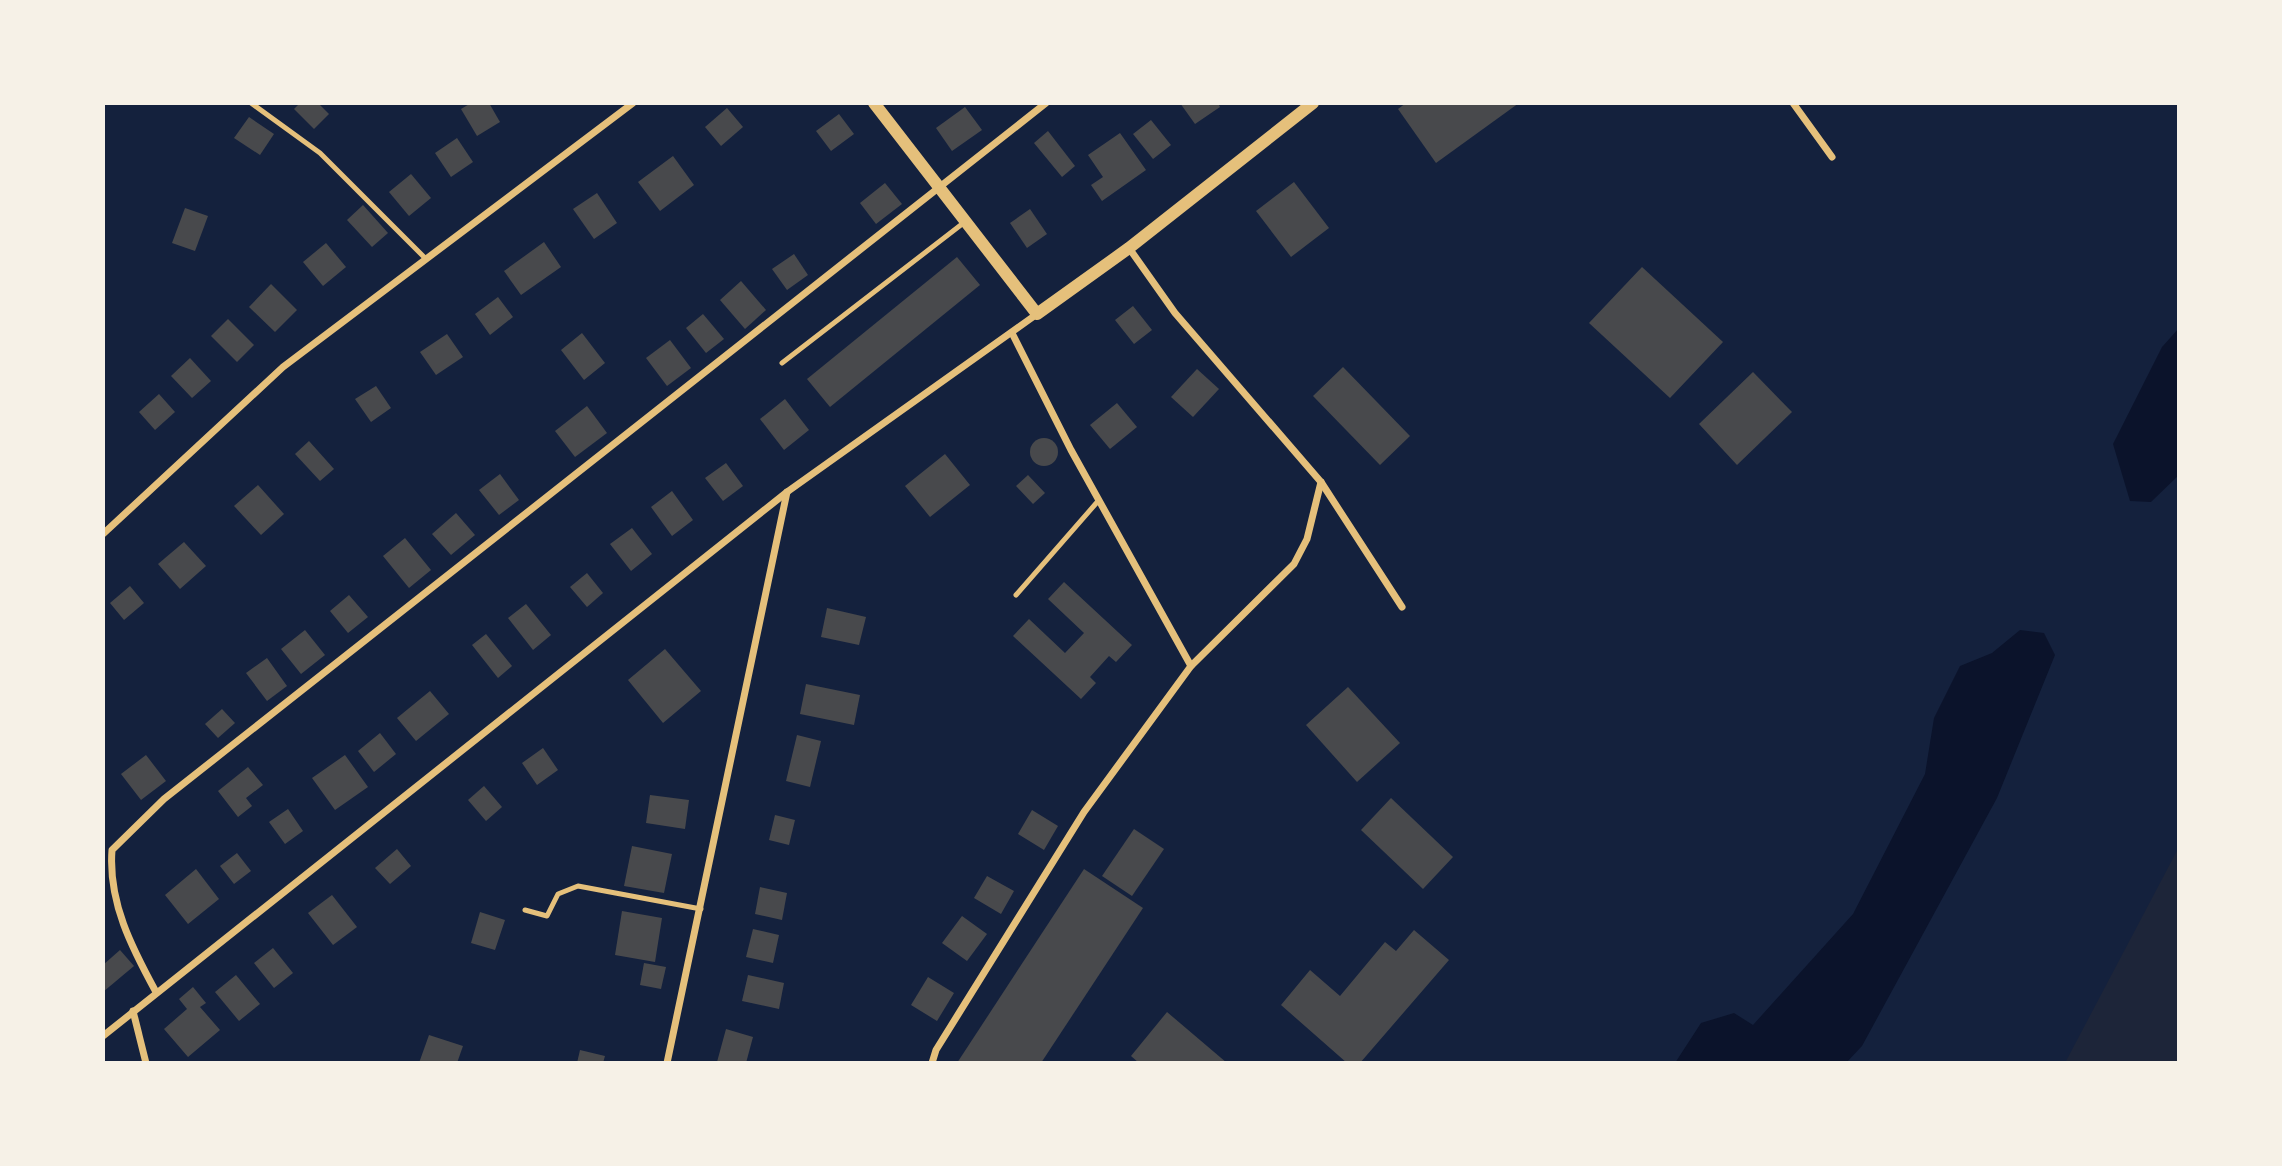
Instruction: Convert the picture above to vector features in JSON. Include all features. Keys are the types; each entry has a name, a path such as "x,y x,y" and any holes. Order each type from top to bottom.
{"street":[{"path":"103,534 283,366 634,103"},
{"path":"874,103 1037,314"},
{"path":"156,992 130,944 118,908 111,866 112,850 164,799 1046,103"},
{"path":"103,1037 156,992 787,492 1129,248 1313,103"},
{"path":"1793,103 1832,157"},
{"path":"1129,248 1175,313 1321,482 1402,607"},
{"path":"1012,333 1071,450 1191,666"},
{"path":"932,1063 936,1050 1084,812 1191,666 1294,564 1307,539 1321,482"},
{"path":"667,1063 702,909 787,492"},
{"path":"133,1011 146,1063"}],"lane":[{"path":"251,103 320,153 426,259"},
{"path":"782,363 966,221"},
{"path":"1016,595 1100,499"},
{"path":"526,910 547,916 558,894 578,886 702,909"}],"shaded area":[{"path":"2179,328 2179,475 2151,502 2130,501 2113,444 2162,347"},
{"path":"2020,630 2044,633 2055,655 1997,798 1862,1046 1846,1063 1675,1063 1701,1023 1734,1013 1753,1025 1853,914 1925,774 1934,718 1960,666 1992,653"},
{"path":"2179,847 2179,1063 2065,1063"}],"building":[{"path":"300,103 318,103 329,114 314,129 294,109"},
{"path":"471,103 489,103 500,122 477,136 461,109"},
{"path":"1180,103 1218,103 1220,107 1195,124"},
{"path":"1406,103 1519,103 1436,163 1398,109"},
{"path":"965,107 982,130 952,151 936,128"},
{"path":"727,108 743,127 721,146 705,127"},
{"path":"839,114 854,134 831,151 816,131"},
{"path":"249,117 274,134 260,155 234,138"},
{"path":"1151,120 1171,145 1153,159 1133,134"},
{"path":"1048,131 1075,166 1062,177 1034,143"},
{"path":"1120,133 1146,170 1102,201 1091,185 1103,177 1088,155"},
{"path":"457,138 473,162 451,177 435,153"},
{"path":"673,156 694,185 660,211 638,182"},
{"path":"411,174 431,198 409,216 389,192"},
{"path":"1294,182 1329,228 1291,257 1256,211"},
{"path":"885,183 902,204 876,224 860,203"},
{"path":"597,193 617,223 594,239 573,209"},
{"path":"363,205 388,233 372,247 347,220"},
{"path":"185,208 208,216 195,251 172,243"},
{"path":"1030,209 1047,234 1027,248 1010,223"},
{"path":"544,242 561,267 521,295 504,271"},
{"path":"326,243 346,267 323,286 303,262"},
{"path":"794,254 808,275 787,290 772,269"},
{"path":"957,257 980,285 830,407 807,379"},
{"path":"1642,267 1723,342 1670,398 1589,323"},
{"path":"741,281 766,310 745,329 720,300"},
{"path":"271,284 297,310 275,332 249,307"},
{"path":"498,297 513,317 490,335 475,314"},
{"path":"1133,306 1152,330 1134,344 1115,320"},
{"path":"703,314 724,339 706,353 686,328"},
{"path":"228,319 254,345 237,362 211,336"},
{"path":"582,333 605,363 584,380 561,350"},
{"path":"447,334 463,357 436,375 420,352"},
{"path":"670,340 691,368 667,386 646,358"},
{"path":"190,358 211,381 192,398 171,376"},
{"path":"1343,367 1410,436 1380,465 1313,396"},
{"path":"1197,369 1219,389 1193,417 1171,397"},
{"path":"1753,372 1792,412 1737,465 1699,424"},
{"path":"376,386 391,408 371,422 355,399"},
{"path":"159,394 175,412 155,430 139,412"},
{"path":"785,399 809,430 784,450 760,419"},
{"path":"1117,403 1137,427 1110,449 1090,425"},
{"path":"587,406 607,433 575,457 555,431"},
{"path":"1044,438 1054,442 1058,452 1054,462 1044,466 1034,462 1030,452 1034,442"},
{"path":"309,441 334,469 320,481 295,454"},
{"path":"945,454 970,485 930,517 905,486"},
{"path":"726,463 743,486 723,501 705,478"},
{"path":"500,474 519,500 499,515 479,490"},
{"path":"1028,475 1045,493 1033,504 1016,486"},
{"path":"258,485 284,514 261,535 234,506"},
{"path":"672,491 693,520 672,536 651,507"},
{"path":"456,513 475,535 451,555 432,534"},
{"path":"632,528 652,554 631,571 610,544"},
{"path":"405,538 431,570 409,588 383,556"},
{"path":"184,542 206,566 180,589 158,564"},
{"path":"587,573 603,593 587,607 570,587"},
{"path":"1064,582 1132,645 1116,662 1109,656 1090,677 1096,683 1081,699 1013,636 1029,619 1065,653 1084,633 1048,599"},
{"path":"130,586 144,603 124,620 110,603"},
{"path":"349,595 368,617 348,633 330,611"},
{"path":"526,604 551,635 533,650 508,618"},
{"path":"827,608 866,617 859,645 821,637"},
{"path":"305,630 325,655 301,674 281,649"},
{"path":"486,634 512,666 498,678 472,645"},
{"path":"665,649 701,691 663,723 628,680"},
{"path":"267,658 287,686 267,701 246,673"},
{"path":"806,684 860,695 854,725 800,714"},
{"path":"1348,687 1400,743 1357,782 1306,725"},
{"path":"430,691 449,714 416,741 397,718"},
{"path":"222,709 235,723 218,738 205,724"},
{"path":"380,733 396,754 374,772 358,751"},
{"path":"797,735 821,741 810,787 786,781"},
{"path":"543,748 558,770 537,785 522,763"},
{"path":"146,755 166,781 141,800 121,774"},
{"path":"345,755 368,787 335,810 312,778"},
{"path":"248,767 263,785 246,798 252,806 238,817 218,791"},
{"path":"484,786 502,807 486,821 468,800"},
{"path":"650,795 689,800 685,829 646,823"},
{"path":"1391,798 1453,857 1423,889 1361,830"},
{"path":"288,809 303,831 285,844 269,822"},
{"path":"1032,810 1058,826 1044,850 1018,834"},
{"path":"775,815 795,820 789,845 769,840"},
{"path":"1134,829 1164,849 1132,896 1102,876"},
{"path":"632,846 672,854 664,893 624,886"},
{"path":"397,849 411,866 390,884 375,868"},
{"path":"237,853 251,871 234,884 220,866"},
{"path":"196,869 219,899 188,924 165,895"},
{"path":"1084,869 1143,908 1041,1063 957,1063"},
{"path":"987,876 1014,891 1001,914 974,898"},
{"path":"760,887 787,893 782,920 755,914"},
{"path":"332,895 357,927 333,945 308,913"},
{"path":"622,911 662,918 655,962 615,955"},
{"path":"480,912 505,920 495,950 471,943"},
{"path":"962,916 987,934 967,961 942,943"},
{"path":"753,929 779,935 773,963 746,957"},
{"path":"1414,930 1449,960 1360,1063 1347,1063 1281,1005 1310,970 1340,996 1385,942 1396,951"},
{"path":"273,948 293,973 274,988 254,963"},
{"path":"120,950 134,966 103,992 103,965"},
{"path":"644,963 666,967 661,989 640,985"},
{"path":"236,975 260,1004 239,1021 215,992"},
{"path":"748,975 784,983 779,1009 742,1001"},
{"path":"928,977 954,993 937,1021 911,1005"},
{"path":"193,987 206,1003 200,1007 220,1030 188,1057 164,1029 187,1009 179,999"},
{"path":"1167,1012 1227,1063 1139,1063 1131,1056"},
{"path":"726,1029 753,1037 746,1063 717,1062"},
{"path":"429,1035 463,1046 457,1063 419,1063"},
{"path":"580,1050 605,1056 603,1063 577,1063"}]}
